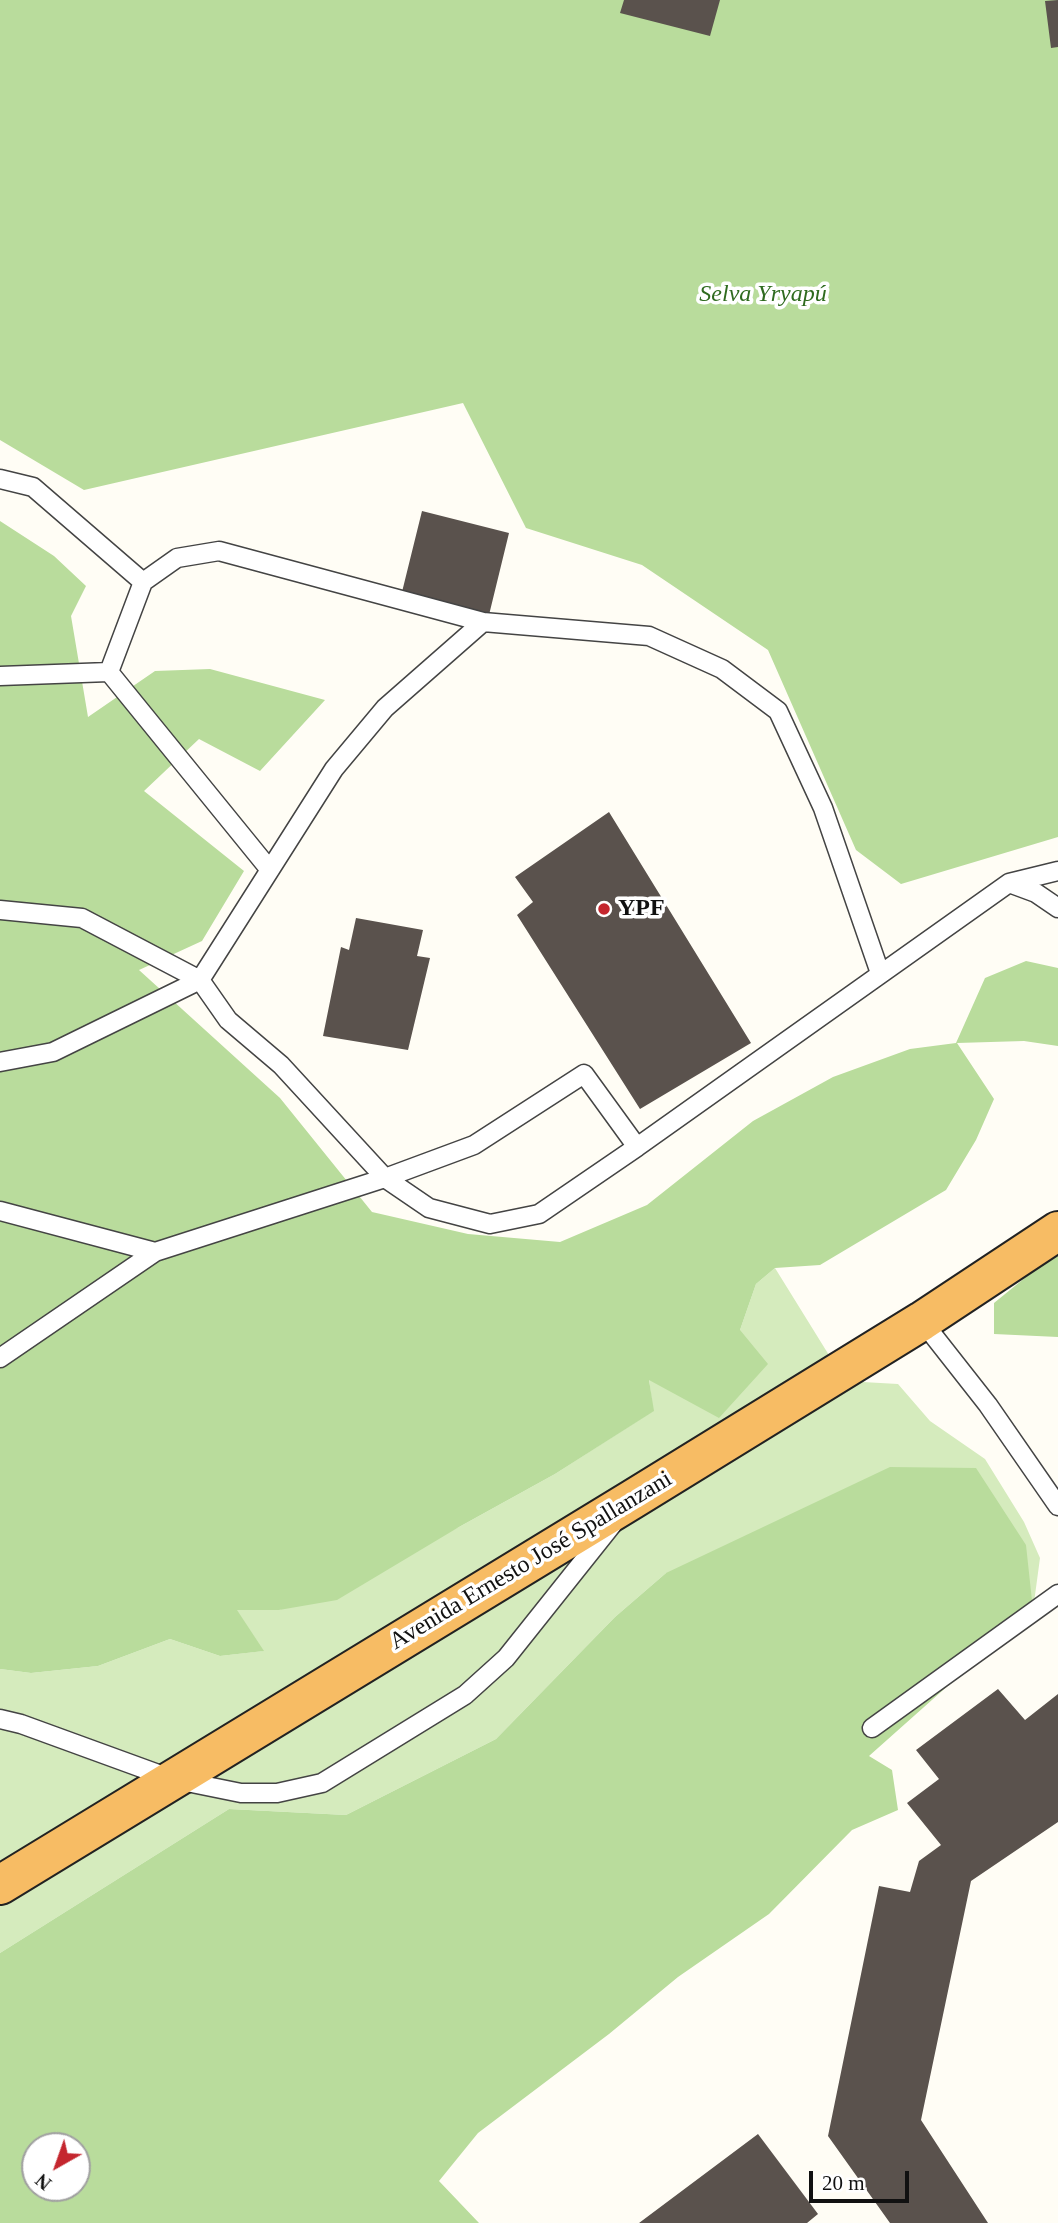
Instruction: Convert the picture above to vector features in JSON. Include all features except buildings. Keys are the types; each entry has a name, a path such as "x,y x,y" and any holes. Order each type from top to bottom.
{"highway":[{"name":"Avenida Ernesto José Spallanzani","path":"0,1885 922,1321 1058,1231"}],"lane":[{"path":"0,479 33,487 143,582"},
{"path":"109,672 143,582 177,558 219,551 483,622 649,636 722,669 778,711 823,808 880,974"},
{"path":"0,1062 53,1052 200,980 334,769 385,708 483,622"},
{"path":"0,676 109,672"},
{"path":"109,672 270,870"},
{"path":"0,910 82,918 200,980 228,1020 281,1065 385,1178 429,1208 490,1224 539,1214 1009,883 1058,872"},
{"path":"1009,883 1036,893 1058,908"},
{"path":"0,1358 155,1252 385,1178 474,1145 584,1074 637,1147"},
{"path":"0,1211 155,1252"},
{"path":"922,1321 988,1405 1058,1506"},
{"path":"0,1719 21,1724 172,1779 241,1793 277,1793 323,1783 465,1695 506,1658 633,1499"},
{"path":"872,1728 1058,1594"}],"green space":[{"name":"Selva Yryapú","path":"0,0 1058,0 1058,837 901,884 856,850 768,650 642,565 526,528 463,403 84,490 0,440"},
{"path":"0,521 54,556 86,586 71,616 88,717 155,671 210,669 325,700 260,771 199,739 144,791 244,871 202,941 139,970 280,1098 372,1212 468,1234 560,1242 647,1205 753,1121 833,1077 910,1049 956,1043 985,978 1026,961 1058,968 1058,1046 1024,1041 957,1043 994,1099 976,1140 946,1190 820,1265 775,1268 756,1284 740,1330 768,1364 719,1418 649,1380 654,1411 555,1474 459,1527 337,1600 279,1610 237,1610 264,1651 220,1656 170,1639 98,1666 31,1673 0,1669"},
{"path":"1058,1251 1058,1337 994,1334 994,1303"},
{"path":"775,1268 845,1381 898,1384 930,1421 985,1459 1024,1522 1040,1558 1033,1610 666,1573 615,1617 496,1739 346,1815 229,1809 0,1953 0,1669 31,1673 98,1666 170,1639 220,1656 263,1651 236,1610 279,1610 459,1527 555,1474 653,1411 649,1379 740,1330 756,1284"},
{"path":"890,1467 976,1468 1026,1545 1033,1610 869,1756 892,1770 898,1810 852,1830 769,1914 678,1977 609,2034 478,2133 439,2181 479,2223 0,2223 0,1953 229,1809 346,1815 496,1739 615,1617 666,1573"}],"place":[{"name":"YPF","path":"604,909"}]}
